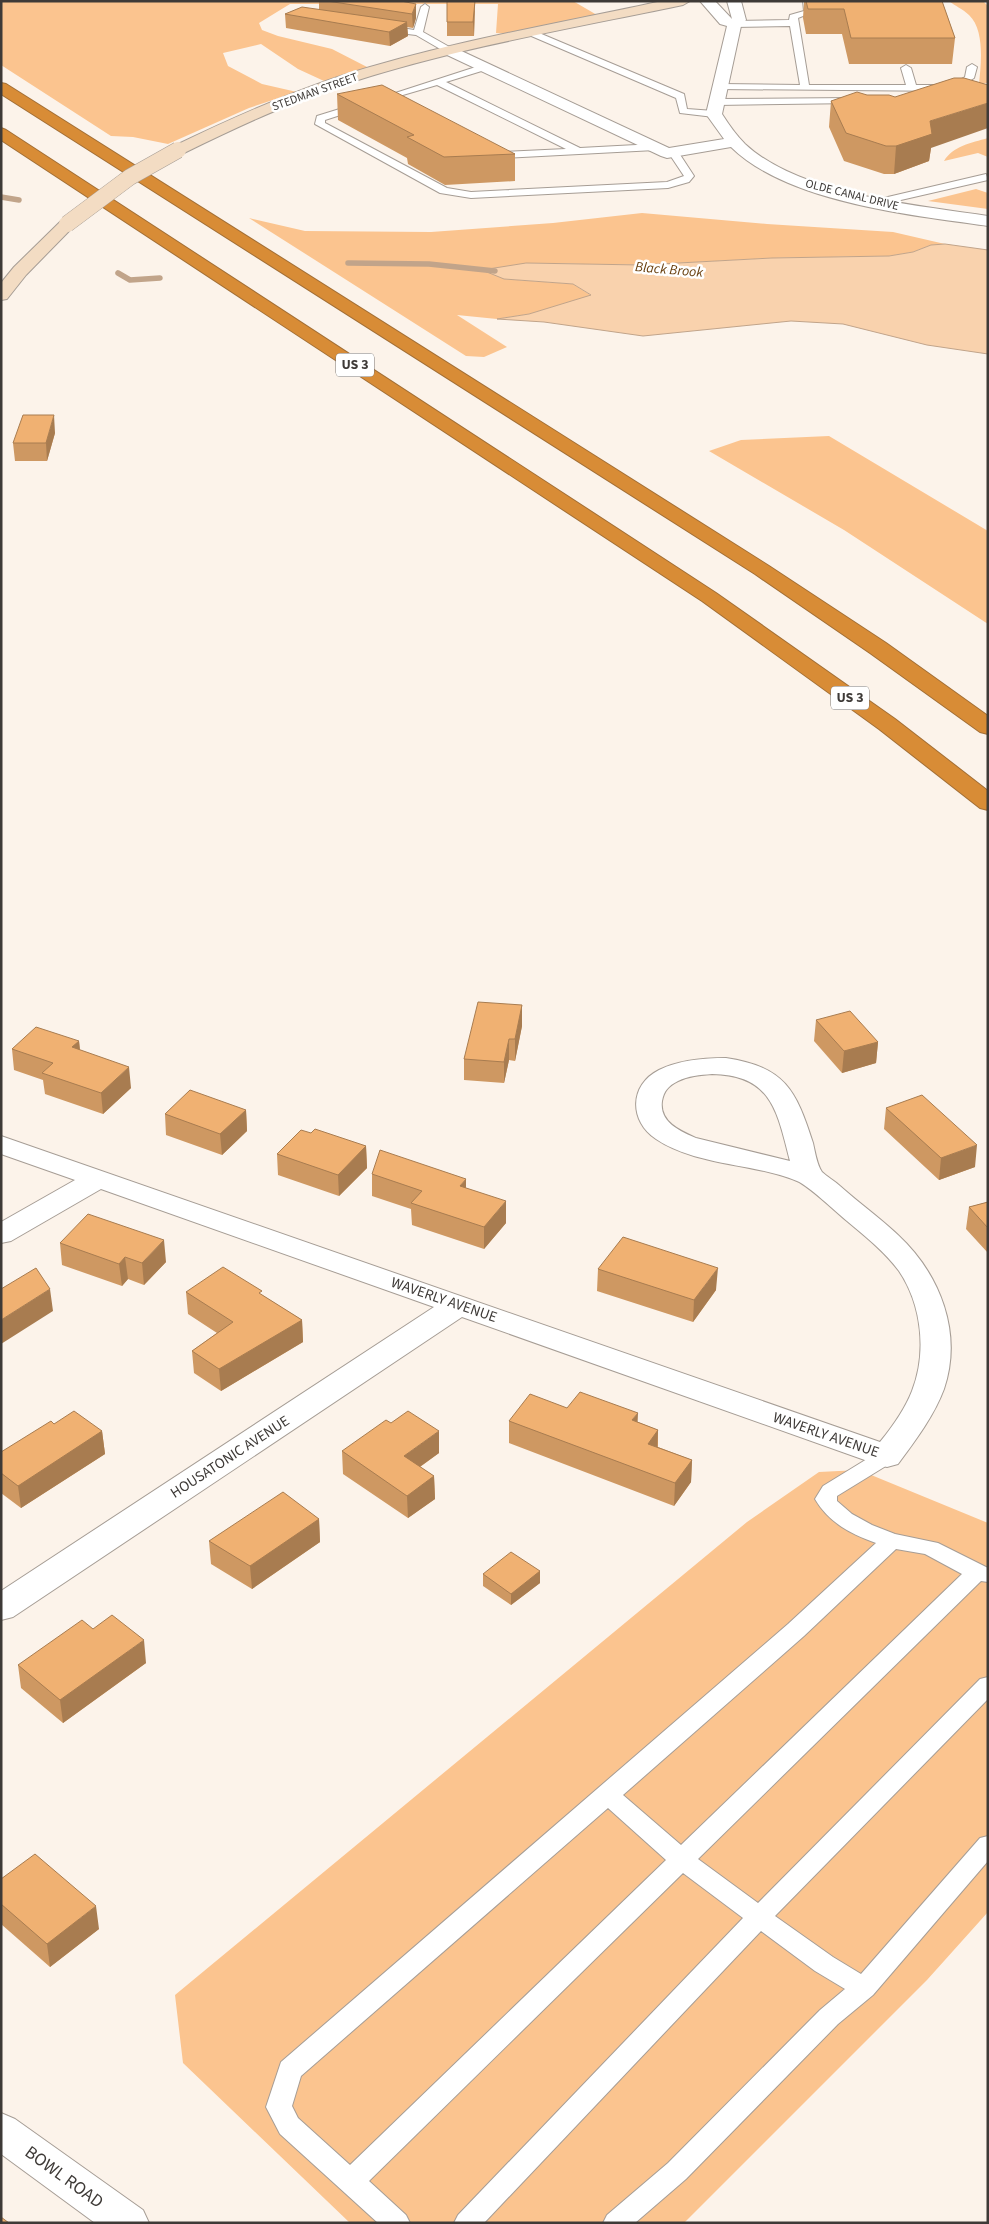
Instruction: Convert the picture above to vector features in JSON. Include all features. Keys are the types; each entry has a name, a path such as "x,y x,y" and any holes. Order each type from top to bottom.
{"highway":[{"path":"1,88 762,570 886,654 988,727"},
{"name":"US 3","path":"1,133 709,597 887,724 988,803"}],"main road":[{"name":"STEDMAN STREET","path":"1,295 25,266 67,224 130,177 178,150 231,124 302,95 375,71 450,51 683,1"}],"street":[{"path":"707,1 725,21 734,24"},
{"path":"718,101 734,24 739,20 734,1"},
{"path":"450,51 666,153 735,142"},
{"name":"OLDE CANAL DRIVE","path":"718,101 727,134 745,153 798,182 879,202 988,221"},
{"path":"809,1175 785,1100 772,1083 762,1077 736,1067 691,1067 666,1077 651,1091 648,1100 651,1118 667,1135 693,1145 809,1175 898,1251 921,1284 934,1317 936,1355 928,1389 911,1424 887,1456"},
{"name":"WAVERLY AVENUE","path":"1,1144 887,1456"},
{"path":"1,1234 98,1179"},
{"name":"HOUSATONIC AVENUE","path":"1,1608 459,1306"},
{"name":"BOWL ROAD","path":"1,2131 128,2223"}],"lane":[{"path":"805,88 793,17 809,12 807,1"},
{"path":"418,33 425,8"},
{"path":"734,24 794,23"},
{"path":"370,26 418,33 450,51"},
{"path":"532,33 681,96 684,111 718,101 805,88 953,88 969,78 972,67"},
{"path":"484,67 320,118 320,124 444,191 471,194 668,185 685,180 689,176 673,152"},
{"path":"906,68 912,88"},
{"path":"438,82 578,151"},
{"path":"380,99 406,106"},
{"path":"718,101 866,101"},
{"path":"484,146 502,154 655,147"},
{"path":"879,202 986,177"},
{"path":"351,2182 681,1859 982,1574 954,1558 930,1548 892,1541 843,1519 828,1505 826,1499 830,1491 887,1456"},
{"path":"397,2223 289,2126 279,2106 290,2070 796,1630 892,1541"},
{"path":"467,2223 760,1917 988,1686"},
{"path":"608,1795 681,1859 824,1964 864,1988"},
{"path":"616,2223 677,2171 829,2017 864,1988 988,1845"}],"shaded area":[{"path":"1,1 573,1 597,15 507,34 496,33 498,4 290,4 259,23 262,30 278,36 332,49 369,68 324,81 298,69 261,44 223,53 228,66 262,84 297,92 249,108 168,144 133,137 111,136 1,65"},
{"path":"949,1 983,1 988,6 988,83 979,84 981,48 978,29 967,13"},
{"path":"988,138 988,157 978,153 944,161 957,148"},
{"path":"976,189 988,193 988,209 928,201"},
{"path":"642,213 767,224 893,232 945,244 931,245 913,252 889,256 772,258 641,265 526,263 504,279 573,284 592,296 529,314 497,319 457,315 507,347 484,357 466,356 249,218 305,231 431,232 553,223"},
{"path":"829,436 988,531 988,624 844,530 709,451 741,440"},
{"path":"859,1470 988,1523 988,1912 927,1980 684,2223 350,2223 183,2063 175,1995 747,1522 819,1472"}],"water":[{"path":"945,244 988,250 988,354 927,345 843,324 791,321 643,336 544,322 497,319 529,314 591,295 573,284 504,279 482,270 526,263 641,265 772,258 889,256 913,252 931,245"}],"building":[{"path":"327,1 401,1 416,4 412,14"},
{"path":"447,1 475,1 473,22 447,22"},
{"path":"806,1 942,1 955,38 851,38 844,9 808,9"},
{"path":"302,7 407,22 389,32 285,14"},
{"path":"954,78 964,78 988,85 988,103 930,121 932,134 896,146 886,146 846,133 831,101 857,92 867,95 889,95 895,97"},
{"path":"382,85 515,154 444,157 407,137 414,135 337,94"},
{"path":"23,415 54,415 46,443 13,443"},
{"path":"478,1002 522,1005 515,1039 509,1039 504,1062 464,1059"},
{"path":"850,1011 878,1042 844,1051 816,1020"},
{"path":"36,1027 79,1041 72,1047 129,1067 101,1093 42,1073 53,1063 12,1049"},
{"path":"190,1090 246,1110 220,1134 165,1114"},
{"path":"922,1095 977,1145 941,1158 886,1108"},
{"path":"315,1129 366,1146 338,1175 277,1154 301,1130 311,1133"},
{"path":"380,1150 466,1179 460,1186 506,1201 484,1227 411,1203 422,1191 372,1174"},
{"path":"988,1202 988,1228 969,1207"},
{"path":"88,1214 164,1240 142,1263 125,1257 119,1264 60,1243"},
{"path":"623,1237 718,1268 694,1300 598,1269"},
{"path":"223,1267 262,1291 259,1293 302,1320 219,1369 192,1351 233,1322 186,1292"},
{"path":"36,1268 50,1289 1,1320 1,1289"},
{"path":"580,1392 638,1413 632,1420 658,1430 648,1444 692,1460 675,1483 509,1421 530,1394 567,1408"},
{"path":"74,1411 102,1431 18,1486 1,1473 1,1452 51,1421 54,1424"},
{"path":"408,1411 439,1431 404,1456 434,1476 407,1496 342,1451 386,1420 391,1423"},
{"path":"283,1492 319,1519 250,1566 209,1541"},
{"path":"511,1552 540,1571 511,1594 483,1574"},
{"path":"112,1615 144,1640 60,1700 18,1665 82,1620 93,1629"},
{"path":"35,1854 96,1906 47,1944 1,1904 1,1879"},
{"path":"1,2217 9,2223 1,2223"}],"waterway":[{"name":"Black Brook","path":"1,197 19,200"},
{"name":"Black Brook","path":"348,263 429,264 495,271"},
{"name":"Black Brook","path":"118,273 130,280 160,278"}]}
